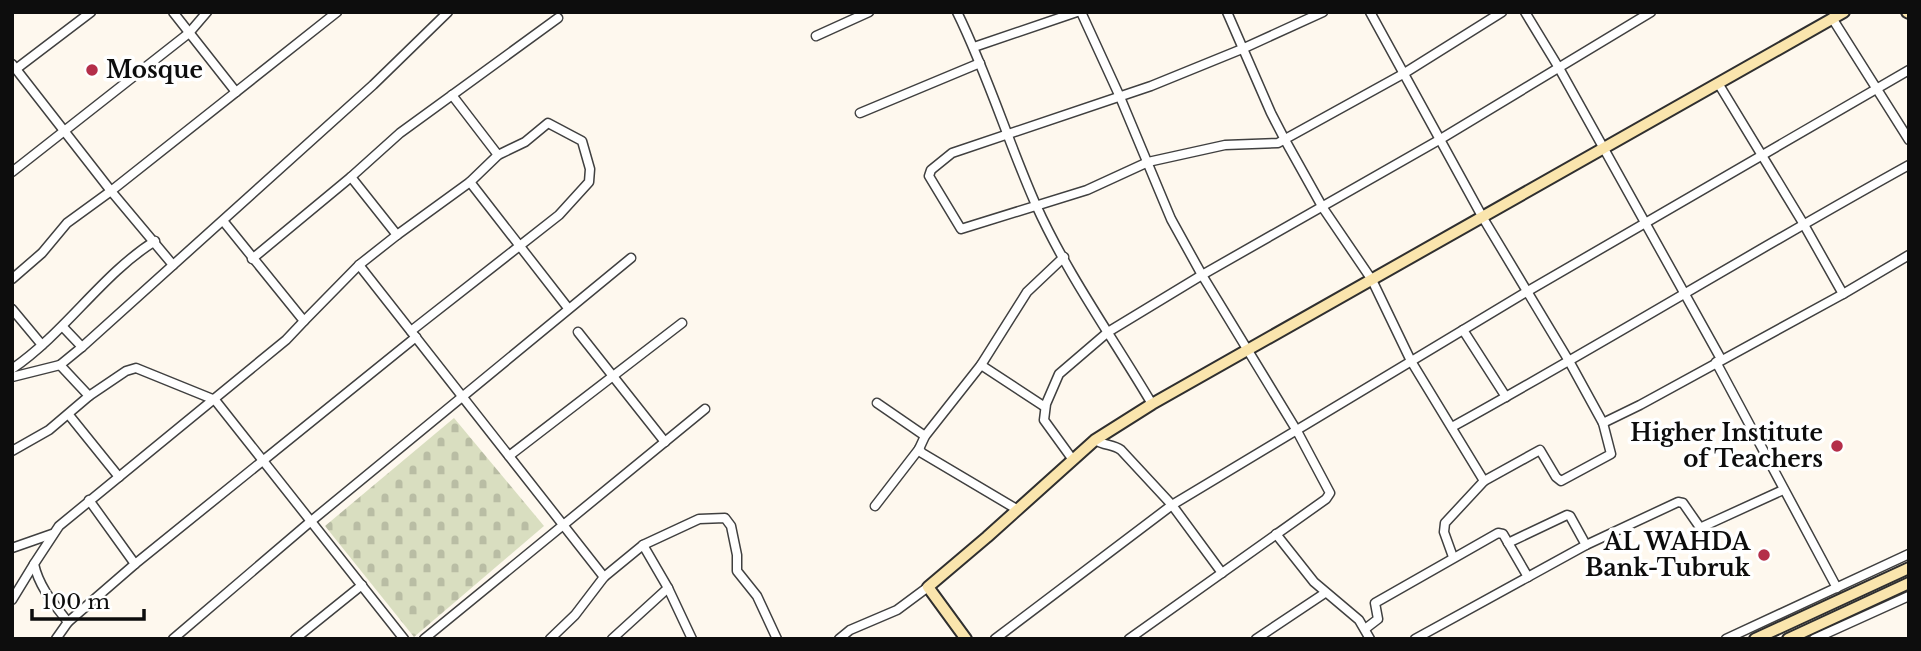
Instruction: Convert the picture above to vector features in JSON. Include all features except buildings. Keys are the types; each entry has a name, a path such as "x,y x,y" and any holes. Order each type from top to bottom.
{"street":[{"path":"91,12 14,67 173,265"},
{"path":"173,12 236,92"},
{"path":"12,172 189,33 207,12"},
{"path":"12,279 42,253 68,223 337,12"},
{"path":"12,377 60,365 82,347 224,222 448,12"},
{"path":"816,36 869,12"},
{"path":"957,12 974,47 1037,207 1152,404"},
{"path":"974,47 1079,12 1120,97 1171,219 1297,431 1330,493 1326,499 1129,639"},
{"path":"1227,12 1285,140 1323,208 1372,279 1411,361 1484,481"},
{"path":"1323,12 1242,50 1120,97 949,155 928,173 929,176 960,229 1094,187 1147,162 1217,146 1271,144 1285,140 1403,74 1502,12"},
{"path":"1370,12 1483,218 1603,423 1611,454 1560,481 1540,450 1484,481 1445,523 1444,532 1453,557"},
{"path":"1525,12 1684,293 1783,490 1836,587"},
{"path":"1073,460 1044,420 1045,407 1059,374 1108,332 1202,275 1439,140 1651,12"},
{"path":"839,639 850,630 897,610 928,587 1095,440 1152,404 1844,12"},
{"path":"252,259 390,141 558,18"},
{"path":"1832,19 1909,140"},
{"path":"860,113 980,63"},
{"path":"995,639 1172,505 1528,291 1909,70"},
{"path":"1718,83 1843,294"},
{"path":"452,95 498,155"},
{"path":"12,600 59,526 286,340 359,265 470,182 498,155 525,142 549,123 582,141 590,169 589,182 578,197 263,461 135,564 68,622 56,639"},
{"path":"1452,426 1569,361 1803,223 1909,165"},
{"path":"351,177 397,235"},
{"path":"470,182 568,308"},
{"path":"224,222 304,321"},
{"path":"12,369 63,327 141,250 155,242"},
{"path":"1603,423 1843,294 1909,255"},
{"path":"875,506 981,365 1027,292 1064,257"},
{"path":"173,639 310,522 631,258"},
{"path":"359,265 604,577"},
{"path":"12,309 42,345"},
{"path":"509,456 682,323"},
{"path":"63,327 82,347"},
{"path":"1463,330 1506,397"},
{"path":"578,332 665,442"},
{"path":"60,365 89,396"},
{"path":"981,365 1045,407"},
{"path":"12,451 49,430 89,396 126,371 136,368 215,400 404,639"},
{"path":"877,403 925,436"},
{"path":"424,639 705,409"},
{"path":"69,415 119,477"},
{"path":"1095,440 1121,450 1172,505 1222,573"},
{"path":"919,449 1018,510"},
{"path":"1415,639 1586,545 1678,502 1683,503 1702,527 1783,490"},
{"path":"89,500 135,564"},
{"path":"1508,543 1567,515 1586,545"},
{"path":"550,639 575,615 604,577 643,545 699,519 725,518 731,526 737,555 737,571 757,597 777,639"},
{"path":"1365,629 1378,619 1376,603 1498,533 1502,533 1528,577"},
{"path":"12,548 54,534"},
{"path":"1276,534 1314,582 1359,620 1370,639"},
{"path":"643,545 668,588 690,638"},
{"path":"1726,639 1909,554"},
{"path":"34,564 37,579 68,622"},
{"path":"1755,639 1909,568"},
{"path":"1788,639 1909,583"},
{"path":"295,639 362,585"},
{"path":"928,587 965,639"},
{"path":"612,639 668,588"},
{"path":"1256,639 1325,593"},
{"path":"1814,639 1909,596"}],"green space":[{"path":"454,418 544,526 414,637 325,526"}],"place":[{"name":"Mosque","path":"92,70"},
{"name":"Higher Institute of Teachers","path":"1837,446"},
{"name":"AL WAHDA Bank-Tubruk","path":"1764,555"}]}
